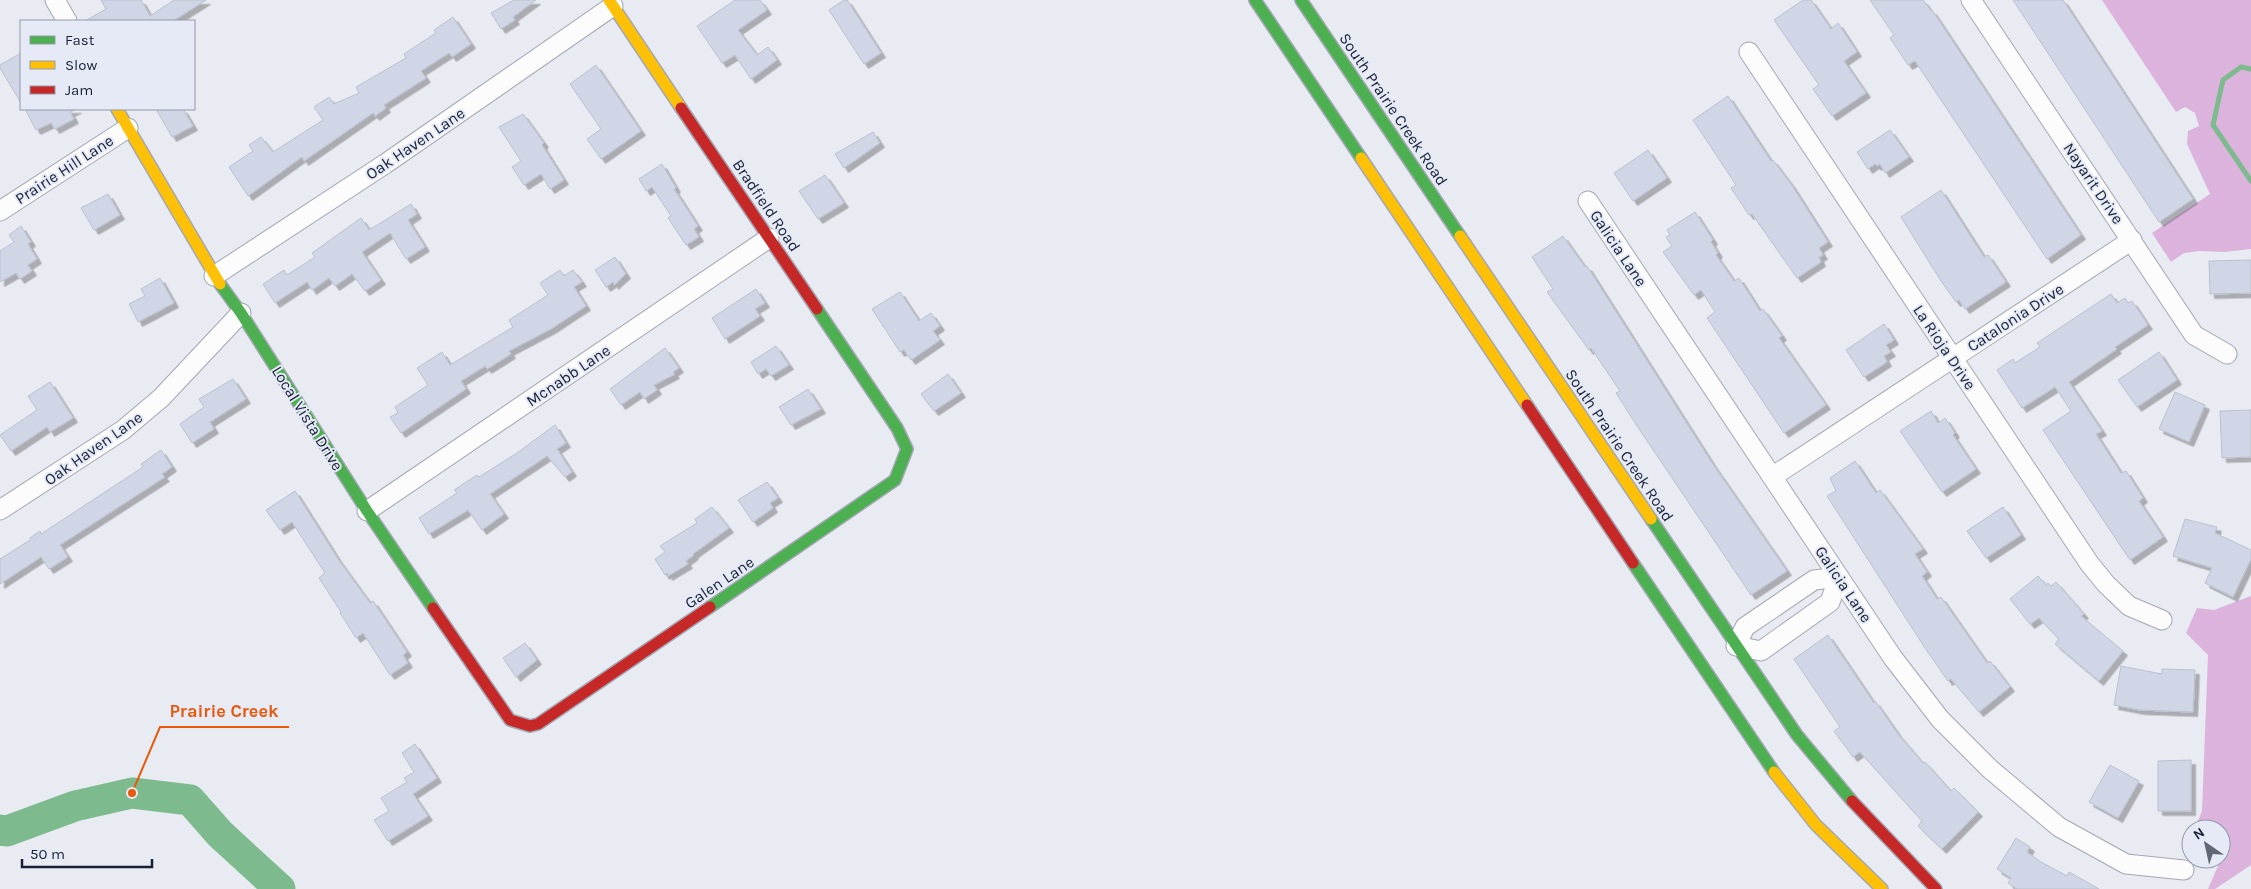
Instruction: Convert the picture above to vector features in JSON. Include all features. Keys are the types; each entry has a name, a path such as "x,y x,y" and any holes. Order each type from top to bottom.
{"main road":[{"path":"1255,0 1766,761 1816,825 1882,889"},
{"name":"South Prairie Creek Road","path":"1301,0 1733,648 1797,735 1842,790 1936,889"},
{"name":"Bradfield Road","path":"611,3 897,428"},
{"name":"Local Vista Drive","path":"118,110 214,276 241,313 367,511 510,720"},
{"name":"Galen Lane","path":"510,720 530,726 538,724 878,494 895,480 907,449 897,428"},
{"path":"1703,668 1715,660"}],"street":[{"path":"55,0 66,20"},
{"name":"Nayarit Drive","path":"1971,0 2194,336 2227,354"},
{"name":"Oak Haven Lane","path":"214,276 385,164 611,3"},
{"name":"La Rioja Drive","path":"1749,52 2089,563 2106,584 2129,606 2162,620"},
{"name":"Prairie Hill Lane","path":"0,210 128,128"},
{"name":"Galicia Lane","path":"1588,201 1893,658 1940,719 1990,769 2059,827 2126,864 2184,870"},
{"name":"Mcnabb Lane","path":"367,511 769,238"},
{"name":"Catalonia Drive","path":"1772,477 2132,240"},
{"name":"Oak Haven Lane","path":"0,510 124,430 161,398 241,313"},
{"path":"1839,577 1830,602 1760,651 1733,648 1745,627 1814,580 1839,577"}],"shaded area":[{"path":"2102,0 2251,0 2251,249 2184,253 2171,262 2152,233 2210,194 2187,144 2188,131 2199,126 2195,113 2185,107 2176,112"},
{"path":"2251,596 2251,865 2215,889 2208,889 2217,869 2231,869 2231,819 2199,819 2202,811 2208,655 2186,633 2197,608 2214,610"}],"building":[{"path":"101,0 141,0 150,16 174,0 206,0 175,20 87,20 106,9"},
{"path":"514,0 536,0 513,17 515,20 501,29 491,13"},
{"path":"735,0 760,0 767,10 738,30 757,55 768,47 777,60 751,79 735,55 722,63 697,26"},
{"path":"847,0 881,53 864,64 829,10"},
{"path":"1803,0 1811,0 1831,29 1838,23 1857,52 1844,61 1866,93 1832,116 1813,89 1819,85 1774,20"},
{"path":"1870,0 1923,0 1932,10 2081,235 2047,259 1915,61 1908,65 1890,38 1894,35"},
{"path":"2013,0 2063,0 2193,199 2159,222"},
{"path":"453,17 471,44 452,57 449,53 421,71 426,78 384,105 386,108 375,116 373,113 304,161 302,157 248,196 229,167 253,151 249,145 261,137 273,152 323,120 314,107 329,97 334,104 359,93 356,87 406,58 404,54 436,33 434,30"},
{"path":"20,54 20,101 0,68 0,65"},
{"path":"596,65 641,131 601,159 587,139 601,129 570,84"},
{"path":"1728,96 1771,161 1773,160 1791,184 1828,242 1819,248 1823,255 1819,257 1821,262 1797,278 1752,214 1749,215 1731,188 1736,185 1693,120"},
{"path":"26,110 75,110 70,112 74,119 55,129 51,123 36,130"},
{"path":"157,110 184,110 193,126 172,137"},
{"path":"523,114 544,143 542,145 564,180 550,189 541,174 524,185 512,167 521,161 499,127"},
{"path":"1890,130 1909,157 1885,173 1880,164 1877,166 1875,164 1868,169 1857,152"},
{"path":"873,132 880,143 844,168 835,154"},
{"path":"1648,150 1667,178 1633,201 1614,173"},
{"path":"662,164 676,188 674,189 698,226 694,229 699,237 686,245 668,218 671,216 652,187 646,191 639,179"},
{"path":"825,175 844,203 818,219 799,191"},
{"path":"1941,190 1984,257 1988,255 2006,282 1965,309 1959,300 1956,302 1941,281 1901,217"},
{"path":"108,194 120,215 94,230 81,208"},
{"path":"411,204 417,214 408,220 425,247 406,259 390,233 362,252 381,280 365,291 352,274 335,286 329,278 312,290 307,282 275,303 263,284 284,270 287,275 315,257 312,253 361,218 369,230"},
{"path":"1695,212 1713,240 1711,242 1718,253 1716,255 1734,281 1739,278 1760,311 1763,309 1782,336 1779,338 1826,405 1784,433 1707,318 1715,312 1701,290 1694,295 1663,252 1672,246 1666,237 1670,235 1667,230"},
{"path":"21,226 31,242 28,244 37,259 28,265 32,271 20,279 16,273 0,282 0,251 14,242 9,235"},
{"path":"1563,236 1585,267 1587,266 1712,463 1787,571 1751,595 1637,426 1616,393 1620,391 1591,348 1589,350 1547,292 1553,289 1532,257"},
{"path":"615,257 626,274 614,285 613,282 606,287 595,270"},
{"path":"2251,260 2251,293 2210,294 2209,261"},
{"path":"560,270 564,276 573,270 582,282 574,287 586,306 551,329 509,351 511,354 487,369 485,366 461,381 466,389 401,433 390,417 398,413 395,407 428,385 417,368 442,352 450,365 513,327 509,320 548,295 540,283"},
{"path":"160,278 174,303 138,322 129,304 145,296 141,289"},
{"path":"756,289 765,303 755,309 760,316 725,339 712,318"},
{"path":"900,292 919,321 931,313 940,326 933,331 940,340 911,360 904,350 900,352 872,309"},
{"path":"2111,294 2117,303 2125,298 2128,303 2132,301 2148,325 2069,382 2102,431 2096,434 2121,473 2126,471 2143,498 2139,501 2163,537 2130,560 2043,430 2071,411 2055,387 2022,408 1997,370 2013,359 2015,363 2040,347 2037,343"},
{"path":"1884,324 1894,340 1886,345 1891,352 1884,356 1887,362 1864,377 1846,350"},
{"path":"776,346 789,365 771,376 766,369 758,374 751,362"},
{"path":"665,348 679,368 673,372 675,374 654,385 657,390 644,399 640,392 621,405 610,389"},
{"path":"2159,352 2177,380 2137,407 2118,380"},
{"path":"948,374 961,393 934,411 921,394"},
{"path":"233,379 246,399 210,422 214,429 192,443 180,424 204,407 199,399"},
{"path":"50,382 73,418 50,432 47,427 11,451 0,435 37,410 28,396"},
{"path":"808,389 821,409 791,425 779,407"},
{"path":"2175,392 2205,405 2189,442 2159,429"},
{"path":"2251,410 2251,457 2222,458 2220,411"},
{"path":"1931,411 1938,423 1945,418 1955,433 1953,435 1976,469 1942,492 1900,431"},
{"path":"555,425 566,443 557,449 572,472 565,477 547,456 490,494 504,514 482,530 468,510 429,534 419,518 457,493 454,490 517,453"},
{"path":"161,450 172,467 162,474 165,477 60,545 68,557 49,569 41,557 0,584 0,559 30,540 40,531 41,534 143,467 141,464"},
{"path":"1855,461 1876,493 1880,490 1923,549 1915,554 1927,572 1922,576 1937,599 1941,597 1987,663 1990,661 2010,687 1979,712 1951,679 1948,681 1827,496 1836,491 1830,478"},
{"path":"767,482 778,498 770,503 773,508 753,522 738,500"},
{"path":"295,491 338,559 370,603 373,601 407,652 403,655 408,663 390,675 363,633 356,638 319,578 325,573 292,522 280,530 266,510"},
{"path":"712,507 729,528 693,554 686,561 688,564 668,576 667,573 665,575 655,559 665,552 660,546 697,523 695,519"},
{"path":"2003,507 2021,535 1986,558 1967,531"},
{"path":"2185,519 2217,527 2215,533 2251,550 2251,559 2233,597 2205,583 2212,568 2173,556"},
{"path":"2038,576 2046,585 2048,583 2051,586 2056,582 2084,614 2081,616 2123,651 2099,681 2055,644 2059,639 2039,618 2030,624 2010,599"},
{"path":"1828,635 1874,703 1875,701 1898,734 1951,791 1954,788 1978,812 1942,849 1918,826 1922,821 1860,752 1853,757 1834,731 1840,727 1794,659"},
{"path":"525,643 537,660 516,677 503,658"},
{"path":"2121,666 2162,674 2162,669 2195,670 2193,712 2140,710 2114,705"},
{"path":"415,744 437,778 413,794 428,816 388,841 374,820 389,811 381,798 407,782 404,778 414,772 402,753"},
{"path":"2191,760 2191,811 2158,811 2158,761"},
{"path":"2110,765 2139,781 2118,818 2089,802"},
{"path":"2016,838 2030,847 2027,852 2041,862 2067,876 2069,872 2099,889 2017,889 2008,883 2011,878 1997,869"}],"waterway":[{"path":"2251,69 2241,67 2223,80 2213,125 2251,181"},
{"path":"0,830 7,831 75,806 132,793 190,800 220,834 280,889"}],"traffic: fast":[{"path":"1255,0 1361,158"},
{"path":"1301,0 1460,236"},
{"path":"220,284 241,313 367,511 433,608"},
{"path":"710,607 895,480 907,449 897,428 817,309"},
{"path":"1651,519 1797,735 1852,801"},
{"path":"1633,563 1774,772"}],"traffic: slow":[{"path":"609,0 681,108"},
{"path":"118,110 220,284"},
{"path":"1361,158 1527,405"},
{"path":"1460,236 1651,519"},
{"path":"1774,772 1816,825 1882,889"}],"traffic: jam":[{"path":"681,108 817,309"},
{"path":"1527,405 1633,563"},
{"path":"433,608 510,720 530,726 538,724 710,607"},
{"path":"1852,801 1936,889"}],"place":[{"name":"Prairie Creek","path":"132,793"}]}
